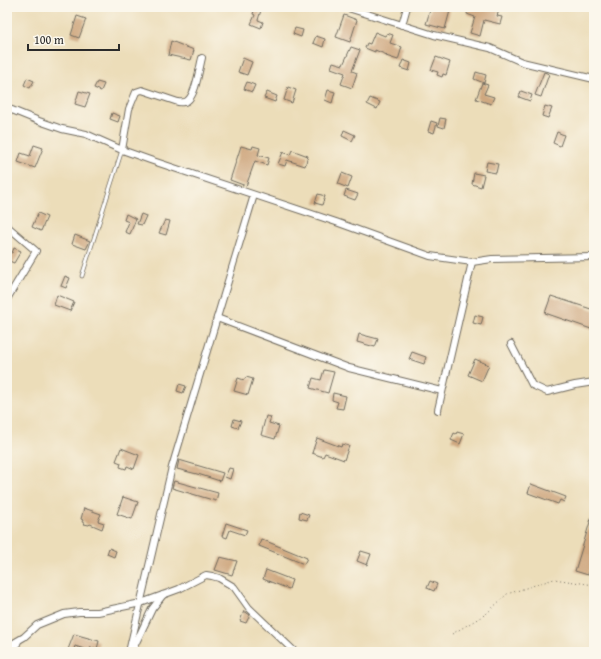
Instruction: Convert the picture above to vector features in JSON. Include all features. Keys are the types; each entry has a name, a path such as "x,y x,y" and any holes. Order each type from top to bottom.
{"street":[{"path":"345,7 434,35 490,48 522,62 594,79"},
{"path":"402,25 407,7"},
{"path":"122,150 127,114 136,92 142,90 178,102 188,100 193,95 202,58"},
{"path":"7,108 47,124 86,134 122,150 336,222 430,256 472,262 492,259 594,257"},
{"path":"130,652 172,467 254,195"},
{"path":"7,226 36,251 7,299"},
{"path":"438,410 472,262"},
{"path":"217,318 349,368 442,391"},
{"path":"511,344 532,385 547,392 575,384 594,382"},
{"path":"7,647 18,642 37,625 64,614 98,612 141,603 188,586 206,575 219,578 234,586 249,608 295,652"},
{"path":"130,652 152,609 163,595"},
{"path":"14,652 18,642"}],"lane":[{"path":"82,276 122,150"}],"path":[{"path":"452,634 486,614 507,594 554,579 594,585"}],"building":[{"path":"258,7 262,7 258,20 263,22 261,28 251,24 255,15 253,14 255,8 257,9"},
{"path":"431,7 451,7 445,29 426,24"},
{"path":"468,7 500,7 497,16 502,17 500,24 484,20 480,36 470,33 475,17 467,14"},
{"path":"344,15 357,20 350,42 336,37"},
{"path":"77,16 86,19 79,38 71,35"},
{"path":"295,28 303,30 301,37 293,34"},
{"path":"375,32 385,36 387,33 393,35 390,43 402,47 398,60 375,50 375,52 365,48 367,43 370,44"},
{"path":"316,36 325,39 323,47 313,43"},
{"path":"171,41 194,50 191,60 168,55"},
{"path":"351,47 360,50 352,71 357,73 352,88 341,84 345,73 331,68 333,62 343,65"},
{"path":"436,57 450,62 446,75 443,74 442,77 437,75 438,72 431,70"},
{"path":"243,58 252,62 247,75 238,72"},
{"path":"403,60 411,63 409,71 400,68"},
{"path":"476,72 486,75 484,83 474,79"},
{"path":"544,72 549,74 541,97 535,95"},
{"path":"27,78 34,81 30,88 24,85"},
{"path":"97,82 104,84 101,91 94,88"},
{"path":"247,82 255,85 252,92 244,89"},
{"path":"482,83 488,85 484,94 494,97 491,104 476,99"},
{"path":"288,87 296,90 292,103 284,100"},
{"path":"328,90 335,92 332,103 325,100"},
{"path":"79,91 90,94 85,107 75,104"},
{"path":"521,91 532,95 530,101 519,97"},
{"path":"267,92 277,96 275,102 264,98"},
{"path":"370,98 380,102 377,109 367,104"},
{"path":"545,106 552,108 548,118 542,116"},
{"path":"112,113 120,116 118,122 110,119"},
{"path":"440,118 446,119 444,128 438,126"},
{"path":"431,121 437,123 434,133 428,131"},
{"path":"344,130 355,135 352,141 342,136"},
{"path":"557,132 564,135 560,146 553,143"},
{"path":"34,145 43,148 35,168 18,162 21,153 30,156"},
{"path":"241,146 252,149 253,146 260,148 258,155 269,158 267,165 255,161 246,186 230,180"},
{"path":"292,150 308,156 305,166 287,160 285,166 278,164 283,152 290,155"},
{"path":"487,162 498,164 496,173 485,171"},
{"path":"342,173 352,177 348,188 338,184"},
{"path":"474,173 484,175 481,187 472,184"},
{"path":"346,190 358,194 355,200 344,196"},
{"path":"318,194 325,196 322,205 315,203"},
{"path":"38,213 47,217 41,231 32,227"},
{"path":"126,214 136,219 130,234 125,232 129,222 124,220"},
{"path":"141,214 146,216 142,225 137,224"},
{"path":"165,220 170,221 166,235 159,233"},
{"path":"75,235 90,241 86,249 72,244"},
{"path":"14,248 21,251 14,263 7,260 7,251 12,253"},
{"path":"65,276 70,278 66,288 61,286"},
{"path":"57,295 74,302 70,311 54,305"},
{"path":"551,296 594,310 594,330 545,313"},
{"path":"475,315 483,317 481,325 473,323"},
{"path":"359,334 378,339 375,347 357,342"},
{"path":"412,352 426,357 424,364 409,359"},
{"path":"475,359 489,365 482,381 468,375"},
{"path":"324,370 334,372 328,393 310,388 313,378 321,380"},
{"path":"246,377 253,379 248,395 234,391 238,378 244,380"},
{"path":"179,384 186,386 183,393 177,391"},
{"path":"333,393 346,396 343,409 336,408 338,402 332,400"},
{"path":"266,416 271,417 269,423 279,426 275,439 261,435"},
{"path":"234,419 241,421 238,428 232,426"},
{"path":"457,432 464,434 460,444 451,440 454,433 456,434"},
{"path":"317,438 341,447 342,444 349,446 344,460 325,453 323,457 312,453"},
{"path":"121,448 139,455 134,469 127,466 126,469 120,467 121,463 116,461"},
{"path":"179,460 223,473 220,481 177,469"},
{"path":"229,468 233,469 230,479 225,477"},
{"path":"174,481 218,493 216,501 172,488"},
{"path":"531,484 566,497 564,502 560,500 558,504 528,493"},
{"path":"123,497 138,502 132,519 117,514"},
{"path":"84,508 101,514 98,521 104,523 102,529 90,524 84,524 85,523 82,522 83,520 81,519"},
{"path":"300,512 309,515 307,520 299,518"},
{"path":"593,512 594,556 588,575 575,571"},
{"path":"226,523 247,530 245,535 230,530 227,538 222,536"},
{"path":"261,539 307,558 304,564 259,546"},
{"path":"109,548 116,551 114,557 107,554"},
{"path":"361,551 371,554 367,565 357,561"},
{"path":"220,557 237,561 232,575 215,570"},
{"path":"266,570 292,580 289,589 263,579"},
{"path":"430,581 437,584 434,591 427,588"},
{"path":"244,611 250,615 246,623 240,621"},
{"path":"74,634 99,641 97,649 91,647 90,651 75,646 73,652 67,652"}]}
